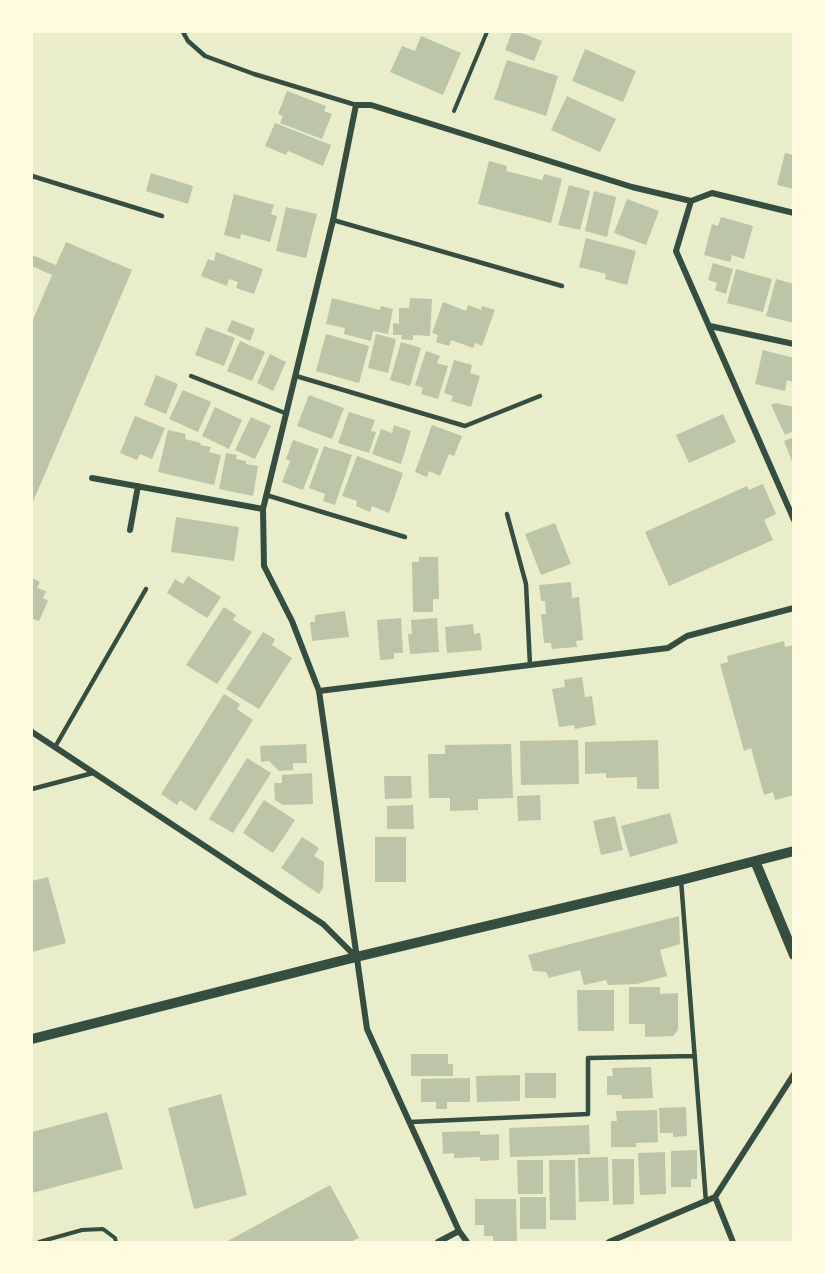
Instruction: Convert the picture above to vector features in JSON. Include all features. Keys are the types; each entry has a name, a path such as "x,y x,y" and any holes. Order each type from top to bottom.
{"street":[{"path":"467,1242 459,1231 367,1029 319,691 292,621 264,566 263,508 333,220 356,105 371,105 632,187 691,201 712,193 794,213"},
{"path":"691,201 676,250 794,520"},
{"path":"710,326 794,344"},
{"path":"92,478 263,508"},
{"path":"130,530 138,486"},
{"path":"786,500 794,497"},
{"path":"319,691 668,648 687,636 794,608"},
{"path":"32,732 323,924 356,957"},
{"path":"32,1039 356,957 794,851"},
{"path":"755,861 794,955"},
{"path":"609,1242 715,1197 794,1074"},
{"path":"715,1197 733,1242"},
{"path":"438,1242 459,1231"}],"lane":[{"path":"183,32 188,41 205,56 254,74 356,105"},
{"path":"32,176 162,216"},
{"path":"333,220 562,286"},
{"path":"191,376 285,413"},
{"path":"296,376 465,426 540,396"},
{"path":"266,495 405,537"},
{"path":"507,514 526,584 530,664"},
{"path":"55,747 146,589"},
{"path":"32,789 95,772"},
{"path":"681,880 706,1202"},
{"path":"410,1122 588,1114 588,1058 695,1056"}],"path":[{"path":"446,130 487,32"},
{"path":"39,1242 82,1230 103,1229 115,1238 116,1242"}],"building":[{"path":"512,32 519,32 542,41 534,61 505,50"},
{"path":"421,36 461,53 443,95 390,72 402,46 415,51"},
{"path":"585,49 636,71 623,102 572,81"},
{"path":"507,60 558,76 546,116 494,99"},
{"path":"287,91 326,106 324,111 332,114 322,139 280,123 283,116 278,114"},
{"path":"567,96 616,119 600,152 551,130"},
{"path":"275,123 331,145 323,166 288,151 286,155 265,146"},
{"path":"785,153 794,155 794,189 777,185"},
{"path":"489,161 507,166 506,171 542,180 544,174 562,179 551,223 478,204"},
{"path":"151,173 193,186 188,204 146,191"},
{"path":"569,185 590,191 580,230 558,225"},
{"path":"594,191 616,197 607,237 585,231"},
{"path":"234,194 274,205 271,214 277,216 270,242 241,234 240,239 224,235"},
{"path":"627,199 659,211 646,245 614,233"},
{"path":"286,207 317,214 306,258 276,251"},
{"path":"721,217 753,226 744,259 732,255 730,262 704,255 712,224 718,226"},
{"path":"586,238 636,251 627,285 605,279 606,274 579,267"},
{"path":"66,242 132,270 32,504 32,322 52,275 32,266 32,255 56,265"},
{"path":"216,252 263,269 254,294 236,288 238,282 229,279 227,286 201,276 208,259 214,261"},
{"path":"713,263 733,269 726,294 715,290 717,283 708,280"},
{"path":"736,269 772,279 763,312 727,303"},
{"path":"776,279 794,284 794,323 766,316"},
{"path":"332,298 380,310 381,306 393,309 388,334 373,331 371,341 344,334 345,328 326,324"},
{"path":"410,298 432,299 430,336 413,335 413,340 401,339 402,335 393,335 393,323 399,324 399,308 409,308"},
{"path":"443,302 466,311 468,305 481,310 482,306 495,310 482,346 475,343 473,348 451,340 449,346 436,342 438,335 432,333"},
{"path":"232,320 255,329 250,341 227,331"},
{"path":"206,327 235,338 224,366 195,355"},
{"path":"326,334 369,346 359,383 316,371"},
{"path":"376,334 396,339 388,373 368,368"},
{"path":"240,341 265,352 252,381 227,371"},
{"path":"401,342 421,348 410,386 390,380"},
{"path":"763,350 794,358 793,382 787,380 785,391 755,384"},
{"path":"426,351 440,356 437,363 448,366 438,399 421,394 423,388 415,385"},
{"path":"270,354 286,362 273,391 257,383"},
{"path":"454,360 472,365 470,373 480,376 471,407 451,401 453,396 444,393"},
{"path":"156,375 178,384 166,414 144,405"},
{"path":"183,390 211,402 198,432 169,419"},
{"path":"309,395 344,408 332,439 297,426"},
{"path":"776,403 794,407 794,431 785,435 771,405"},
{"path":"215,407 242,420 229,449 202,436"},
{"path":"349,412 375,420 371,431 376,432 369,453 338,443"},
{"path":"723,414 736,442 689,463 676,435"},
{"path":"135,416 165,428 152,459 140,454 137,460 120,453"},
{"path":"251,417 271,426 255,459 235,450"},
{"path":"394,425 411,431 401,464 372,454 381,429 392,433"},
{"path":"432,425 462,436 454,456 449,454 440,476 429,471 427,477 415,472"},
{"path":"168,430 186,434 185,439 211,447 209,452 221,455 214,485 158,472"},
{"path":"794,437 794,464 793,464 784,441"},
{"path":"293,440 319,449 303,490 282,482 290,461 286,459"},
{"path":"324,446 352,455 335,505 323,501 325,494 309,488"},
{"path":"226,453 237,455 236,459 246,461 246,464 258,466 253,496 219,489"},
{"path":"357,456 403,473 389,513 372,506 370,512 356,506 357,501 342,496"},
{"path":"763,484 776,514 764,520 773,540 669,586 645,532 747,486 749,490"},
{"path":"176,517 239,527 234,561 171,552"},
{"path":"555,523 571,564 541,575 525,534"},
{"path":"419,557 438,557 439,599 433,599 433,612 413,612 412,562 419,562"},
{"path":"188,576 221,597 207,618 167,593 175,579 183,584"},
{"path":"32,578 40,582 37,588 46,591 43,598 48,601 39,621 33,619 32,623"},
{"path":"571,582 572,598 579,597 583,640 576,641 577,647 552,649 551,643 544,643 541,614 546,614 545,601 541,601 539,585"},
{"path":"224,607 236,615 233,620 252,632 217,684 186,665"},
{"path":"345,611 349,637 312,641 310,622 315,622 315,615"},
{"path":"401,618 403,653 394,653 394,659 380,660 377,620"},
{"path":"437,618 439,652 410,654 408,634 412,634 411,620"},
{"path":"473,624 474,634 480,633 482,650 447,653 445,627"},
{"path":"263,632 275,639 272,645 292,658 259,709 226,689"},
{"path":"784,641 785,647 794,645 794,795 775,800 773,792 764,795 751,748 744,751 720,664 728,662 727,656"},
{"path":"582,677 585,697 592,696 596,725 575,729 574,725 559,727 552,689 565,687 564,680"},
{"path":"224,694 240,704 237,709 253,720 196,811 180,800 177,805 161,794"},
{"path":"578,740 579,784 521,785 520,741"},
{"path":"658,740 659,789 637,789 637,777 606,778 606,773 585,774 585,742"},
{"path":"306,744 307,763 293,763 293,770 279,771 269,761 261,762 260,746"},
{"path":"511,744 513,798 478,799 478,810 450,811 450,798 429,798 428,754 445,754 445,745"},
{"path":"247,758 271,773 233,833 209,819"},
{"path":"312,773 313,804 283,805 275,800 274,783 282,783 282,775"},
{"path":"384,776 411,776 412,798 385,799"},
{"path":"540,795 541,820 518,821 517,796"},
{"path":"264,800 295,820 273,853 243,833"},
{"path":"413,805 414,829 387,829 387,806"},
{"path":"670,813 678,843 630,857 621,826"},
{"path":"615,816 623,850 601,855 593,821"},
{"path":"302,837 319,848 314,856 324,862 323,888 319,894 281,868"},
{"path":"375,837 406,837 406,882 375,882"},
{"path":"48,877 66,943 32,952 32,881"},
{"path":"679,916 680,944 660,950 667,976 637,984 608,985 606,980 584,985 580,970 549,978 546,972 533,971 528,955"},
{"path":"629,987 660,987 660,994 678,993 678,1030 673,1036 645,1037 645,1024 629,1024"},
{"path":"577,990 614,990 614,1031 578,1031"},
{"path":"411,1054 448,1054 448,1064 453,1064 453,1076 411,1076"},
{"path":"651,1067 653,1098 622,1099 622,1095 607,1095 607,1076 613,1076 612,1068"},
{"path":"525,1073 556,1073 556,1098 525,1098"},
{"path":"520,1075 520,1101 477,1102 476,1076"},
{"path":"470,1078 470,1102 447,1102 447,1109 436,1109 436,1102 421,1102 421,1079"},
{"path":"221,1094 247,1195 194,1209 168,1108"},
{"path":"686,1107 687,1136 673,1137 673,1133 660,1133 659,1108"},
{"path":"657,1110 658,1142 636,1143 636,1147 611,1147 611,1121 617,1121 616,1111"},
{"path":"107,1112 123,1169 32,1193 32,1132"},
{"path":"589,1125 590,1154 510,1157 509,1128"},
{"path":"480,1131 480,1135 499,1134 499,1160 480,1161 480,1157 454,1158 454,1153 443,1154 442,1132"},
{"path":"697,1150 697,1179 691,1179 691,1187 671,1187 671,1151"},
{"path":"665,1152 666,1194 640,1195 638,1153"},
{"path":"608,1157 609,1201 579,1202 578,1158"},
{"path":"612,1159 634,1159 634,1204 613,1205"},
{"path":"517,1160 543,1160 543,1194 518,1194"},
{"path":"549,1160 575,1160 576,1220 550,1220"},
{"path":"330,1185 359,1238 350,1242 226,1242"},
{"path":"520,1197 546,1197 546,1229 520,1229"},
{"path":"475,1199 516,1199 517,1242 493,1242 493,1236 484,1236 484,1225 475,1225"}]}
